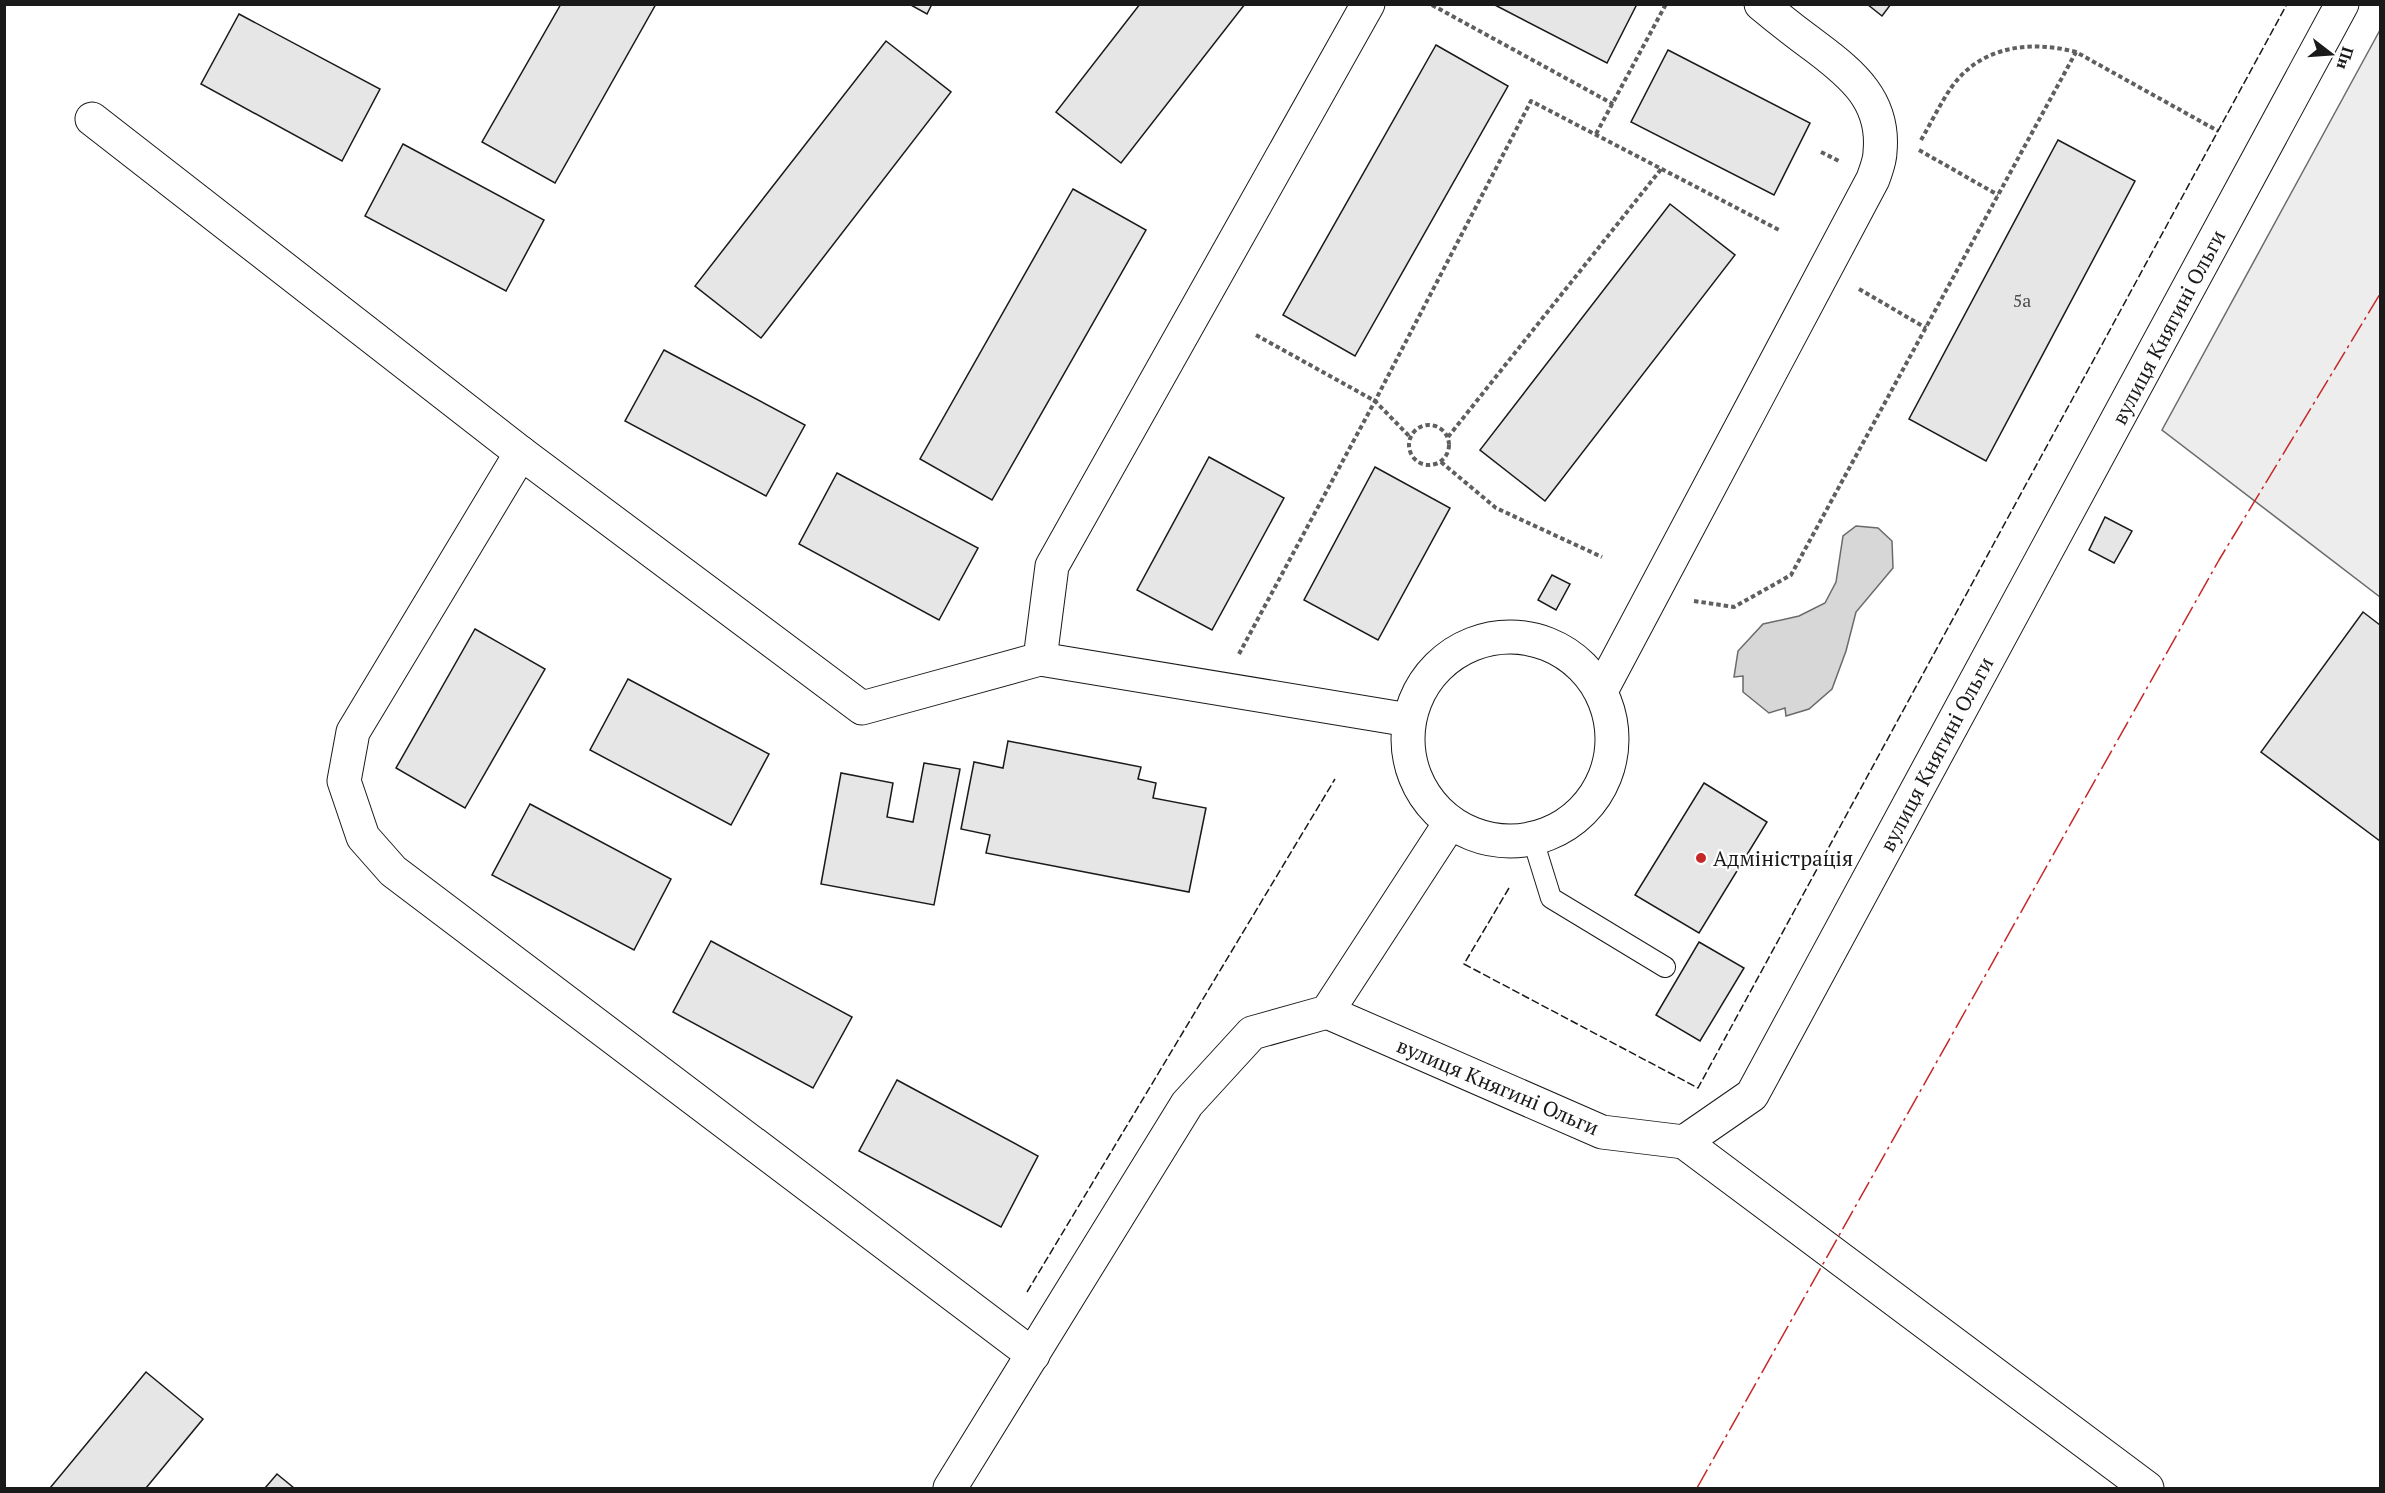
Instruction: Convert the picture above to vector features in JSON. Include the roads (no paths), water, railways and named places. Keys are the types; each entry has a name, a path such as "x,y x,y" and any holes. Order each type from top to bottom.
{"street":[{"path":"1040,659 1052,566 1368,4"},
{"path":"1601,691 1873,179 1881,153 1880,131 1875,110 1866,92 1845,69 1761,4"},
{"name":"вулиця Княгині Ольги","path":"1327,1012 1602,1132 1684,1142 1752,1095 2342,4"},
{"path":"92,118 521,453 862,708 1040,659 1409,720"},
{"path":"521,453 353,732 344,781 363,837 393,871 1033,1355"},
{"path":"1515,637 1544,642 1573,659 1586,670 1601,691 1610,715 1613,741 1610,766 1599,790 1585,810 1566,826 1533,840 1496,841 1472,835 1450,823 1429,803 1414,777 1408,749 1409,720 1419,692 1436,669 1459,650 1486,639 1515,637"},
{"path":"950,1488 1187,1104 1251,1033 1327,1012 1450,823"},
{"path":"1684,1142 2147,1488"}],"lane":[{"path":"1533,840 1551,898 1665,967"}],"place":[{"name":"Адміністрація","path":"1701,858"}]}
